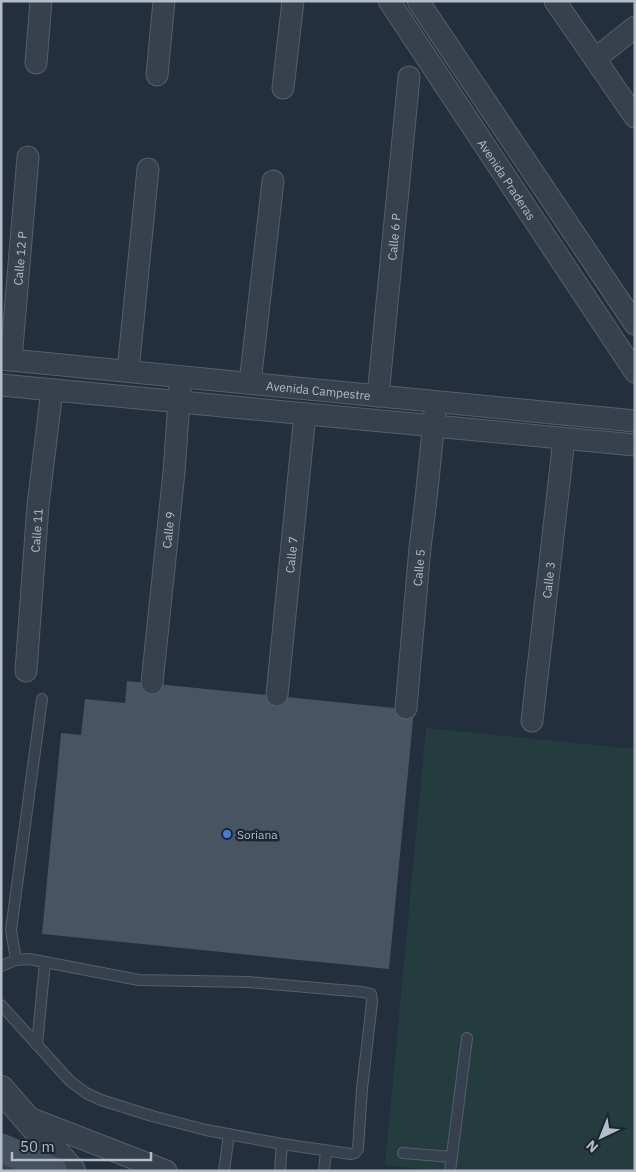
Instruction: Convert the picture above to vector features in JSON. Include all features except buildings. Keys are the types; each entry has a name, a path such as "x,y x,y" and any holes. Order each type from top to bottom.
{"main road":[{"path":"1,1148 53,1171"}],"street":[{"path":"36,63 41,1"},
{"path":"157,75 164,1"},
{"path":"283,88 293,1"},
{"name":"Avenida Praderas","path":"389,1 631,360"},
{"name":"Avenida Praderas","path":"418,1 635,324"},
{"path":"555,1 635,117"},
{"path":"595,59 635,27"},
{"name":"Calle 6 P","path":"378,396 409,77"},
{"name":"Calle 12 P","path":"6,360 28,157"},
{"path":"128,372 148,168"},
{"path":"250,383 273,181"},
{"name":"Avenida Campestre","path":"6,360 635,421"},
{"name":"Calle 9","path":"152,683 174,472 181,376"},
{"name":"Avenida Campestre","path":"1,385 635,446"},
{"name":"Calle 11","path":"26,671 38,505 52,390"},
{"name":"Calle 5","path":"406,708 420,548 436,401"},
{"name":"Calle 7","path":"277,695 305,414"},
{"name":"Calle 3","path":"532,721 564,439"},
{"path":"1,1089 72,1171"},
{"path":"1,1108 166,1171"},
{"path":"1,1156 15,1171"}],"lane":[{"path":"16,960 11,930 42,699"},
{"path":"1,966 16,960 29,959 139,980 248,982 371,994 372,1002 362,1089 358,1149 351,1154 229,1134 152,1116 101,1100 86,1093 70,1081 1,1005"},
{"path":"37,1045 45,962"},
{"path":"450,1171 468,1038"},
{"path":"224,1171 229,1134"},
{"path":"280,1171 282,1144"},
{"path":"324,1171 326,1151"},
{"path":"403,1153 452,1157"}],"green space":[{"path":"426,728 635,749 635,1171 439,1171 385,1165"}],"place":[{"name":"Soriana","path":"227,834"}]}
